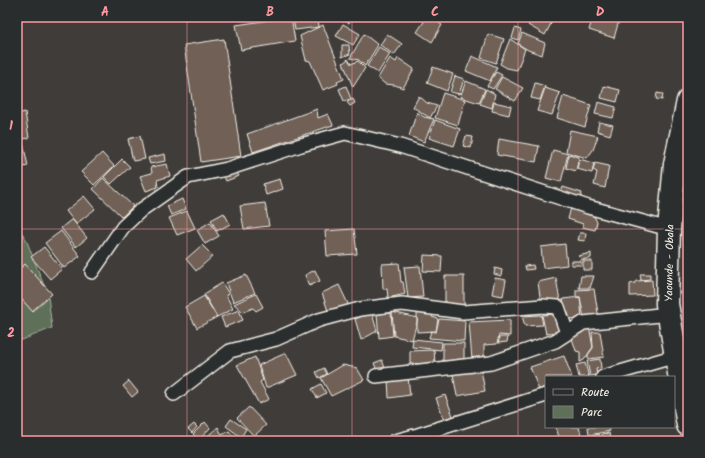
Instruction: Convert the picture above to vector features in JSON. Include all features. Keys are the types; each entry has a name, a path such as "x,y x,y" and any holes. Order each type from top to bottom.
{"highway":[{"name":"Yaounde - Obala","path":"688,102 675,164 669,229 667,304 688,425"}],"street":[{"path":"92,272 123,227 141,210 188,177 227,169 345,133 400,146 588,207 669,229"},
{"path":"174,394 230,351 276,339 319,320 360,309 402,304 463,312 543,306 558,307 567,333"},
{"path":"376,376 491,363 555,341 583,323 669,314"},
{"path":"606,376 676,356"},
{"path":"394,441 418,436 545,395"}],"green space":[{"path":"17,225 26,239 48,296 52,328 17,342"}],"building":[{"path":"133,17 149,17 133,21"},
{"path":"291,17 295,41 241,50 236,25"},
{"path":"293,17 318,17 319,27 295,30"},
{"path":"335,17 351,17 349,23"},
{"path":"427,17 430,17 442,25 432,42 417,32"},
{"path":"511,17 524,17 522,23"},
{"path":"533,17 560,17 558,20 554,18 545,35 528,25"},
{"path":"572,17 591,17 589,22"},
{"path":"593,17 620,17 614,38 589,30"},
{"path":"343,24 360,34 353,45 336,36"},
{"path":"323,25 344,79 337,82 338,84 323,90 310,61 306,60 300,36"},
{"path":"515,28 521,30 518,40 512,38"},
{"path":"522,33 545,43 542,55 528,50 518,44"},
{"path":"364,34 378,45 365,66 359,60 350,58"},
{"path":"387,34 402,44 394,55 380,45"},
{"path":"488,34 504,39 496,63 481,58"},
{"path":"224,39 241,156 201,162 184,45"},
{"path":"510,39 525,49 517,70 507,68 500,64"},
{"path":"342,45 349,45 350,54 342,57"},
{"path":"379,47 390,54 378,73 367,66"},
{"path":"472,56 497,67 490,81 466,71"},
{"path":"390,58 396,62 398,58 414,69 403,88 385,84 378,78"},
{"path":"348,59 351,64 358,61 365,68 353,87 343,63"},
{"path":"433,67 453,74 447,91 427,83"},
{"path":"496,72 502,75 493,89 487,86"},
{"path":"455,76 464,79 459,94 450,92"},
{"path":"502,77 523,88 515,101 495,89"},
{"path":"466,81 485,89 479,103 460,97"},
{"path":"535,83 545,86 540,100 531,98"},
{"path":"346,86 351,99 344,101 339,89"},
{"path":"604,86 620,90 617,102 601,98"},
{"path":"545,88 560,93 552,115 537,111"},
{"path":"486,89 495,94 492,108 480,104"},
{"path":"443,93 465,100 458,125 435,118"},
{"path":"657,93 663,94 662,100 656,99"},
{"path":"419,96 427,103 437,106 430,118 413,107"},
{"path":"563,96 591,105 585,127 557,118"},
{"path":"353,99 355,103 350,106 347,102"},
{"path":"494,102 511,106 509,115 492,111"},
{"path":"598,102 616,107 613,118 595,114"},
{"path":"317,109 318,118 328,114 333,125 253,152 247,134"},
{"path":"25,112 29,138 17,140 17,114"},
{"path":"417,112 424,117 434,119 424,142 409,136"},
{"path":"435,120 460,129 454,146 429,138"},
{"path":"599,122 613,125 610,135 597,131"},
{"path":"570,130 598,136 593,150 587,158 566,152"},
{"path":"140,136 145,159 133,161 128,139"},
{"path":"466,136 473,137 471,148 463,146"},
{"path":"499,139 539,146 536,162 497,155"},
{"path":"23,143 28,166 17,168 17,145"},
{"path":"553,150 568,154 561,182 546,178"},
{"path":"102,153 114,166 94,185 81,172"},
{"path":"165,154 166,161 150,164 148,158"},
{"path":"569,154 579,157 576,171 566,168"},
{"path":"122,159 130,167 111,184 104,177"},
{"path":"579,159 594,163 592,173 577,169"},
{"path":"595,163 609,166 605,188 594,185 597,172 593,170"},
{"path":"167,164 170,176 157,180 158,187 146,191 140,176 152,173 151,167"},
{"path":"235,169 239,176 226,181 223,174"},
{"path":"103,178 133,206 122,217 93,189"},
{"path":"280,179 283,189 266,195 263,184"},
{"path":"563,187 582,193 579,202 560,196"},
{"path":"84,196 95,209 76,224 66,211"},
{"path":"182,199 186,209 171,215 167,206"},
{"path":"265,203 269,226 244,229 240,206"},
{"path":"572,204 590,209 597,222 595,230 582,227 583,224 568,219"},
{"path":"187,211 195,228 177,235 169,218"},
{"path":"224,213 230,224 217,231 211,220"},
{"path":"72,219 87,238 76,247 61,228"},
{"path":"210,222 219,236 205,244 197,230"},
{"path":"354,229 357,254 327,256 325,231"},
{"path":"61,231 80,256 64,268 45,243"},
{"path":"580,233 586,233 585,241 578,240"},
{"path":"565,244 567,265 543,268 541,247"},
{"path":"202,245 213,256 196,271 186,259"},
{"path":"44,247 62,269 50,279 31,257"},
{"path":"591,253 591,258 582,260 578,256"},
{"path":"424,255 442,256 441,272 423,271"},
{"path":"571,261 581,261 581,265 571,265"},
{"path":"583,261 592,261 592,270 583,270"},
{"path":"399,263 401,282 403,282 405,294 388,298 387,289 383,289 382,264"},
{"path":"25,264 52,294 32,311 17,294 17,271"},
{"path":"533,265 534,269 526,270 525,266"},
{"path":"420,266 423,297 408,298 404,267"},
{"path":"495,268 502,270 501,276 494,274"},
{"path":"315,270 320,281 309,286 305,275"},
{"path":"640,274 650,274 650,279 641,280"},
{"path":"246,275 255,293 233,302 226,283"},
{"path":"445,276 464,276 464,306 445,306"},
{"path":"581,276 594,276 590,288 579,288"},
{"path":"495,278 506,280 503,296 492,294"},
{"path":"556,278 560,301 541,304 538,282"},
{"path":"652,280 653,295 630,296 630,284 635,283 636,281"},
{"path":"222,283 229,294 226,295 233,309 217,317 204,294"},
{"path":"339,285 349,306 329,314 322,293"},
{"path":"594,289 599,319 584,318 580,297 576,297 576,290"},
{"path":"256,294 263,307 256,311 253,308 243,312 234,304"},
{"path":"204,296 217,317 197,328 185,307"},
{"path":"580,297 582,318 566,319 563,299"},
{"path":"239,310 243,320 225,327 221,317"},
{"path":"392,312 418,318 412,340 394,336"},
{"path":"372,313 377,331 361,340 355,319"},
{"path":"391,313 393,336 379,338 377,314"},
{"path":"417,313 433,313 432,317 438,319 436,331 417,332"},
{"path":"558,314 563,330 546,334 542,315"},
{"path":"541,315 543,325 525,326 522,316"},
{"path":"439,319 465,321 464,341 429,338 431,331 436,332"},
{"path":"510,320 510,336 499,335 497,344 484,345 484,357 472,360 469,322"},
{"path":"589,325 593,348 584,360 580,362 580,352 576,351 571,335 582,333"},
{"path":"592,332 600,332 604,357 588,359 588,354 593,347"},
{"path":"500,337 508,337 507,342 498,343"},
{"path":"413,339 442,342 441,350 412,347"},
{"path":"443,343 464,343 464,361 443,361"},
{"path":"434,350 435,363 410,364 410,351"},
{"path":"286,353 297,375 266,388 259,365"},
{"path":"564,356 572,376 545,376 545,387 539,390 530,367"},
{"path":"255,357 263,380 260,382 269,399 259,404 237,365"},
{"path":"600,359 601,368 596,369 597,375 590,376 587,361"},
{"path":"382,360 385,368 377,371 374,363"},
{"path":"585,363 589,376 579,376 576,365"},
{"path":"343,365 357,368 364,380 331,396 321,378"},
{"path":"324,368 327,374 319,378 316,372"},
{"path":"481,370 485,391 457,396 453,374"},
{"path":"408,377 410,395 389,398 388,379"},
{"path":"129,381 138,392 132,397 123,386"},
{"path":"321,384 326,393 317,398 312,389"},
{"path":"445,395 453,416 444,419 436,398"},
{"path":"249,407 266,425 254,436 237,418"},
{"path":"231,419 246,429 241,437 226,426"},
{"path":"205,422 210,428 199,440 193,434"},
{"path":"194,424 197,427 192,433 188,429"},
{"path":"218,427 222,435 229,431 236,439 234,441 206,441 204,439"},
{"path":"556,428 579,428 582,438 572,441 560,441"},
{"path":"588,428 609,428 610,431 589,435"},
{"path":"609,433 611,441 603,441 602,434"},
{"path":"599,434 602,441 586,441 590,437"}]}
